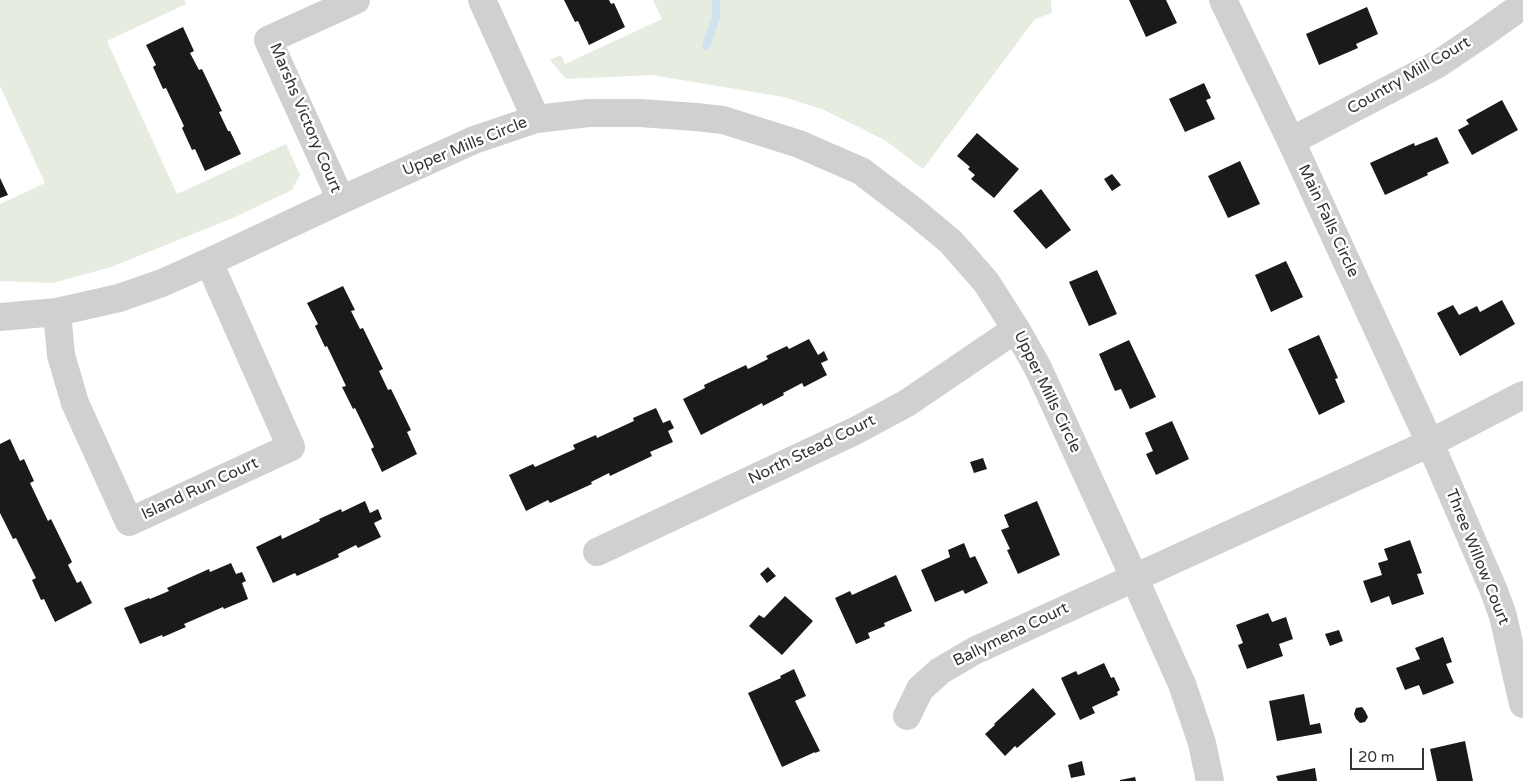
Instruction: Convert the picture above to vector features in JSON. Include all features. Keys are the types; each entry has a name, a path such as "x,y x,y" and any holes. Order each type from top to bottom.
{"street":[{"name":"Marshs Victory Court","path":"341,200 268,40 356,0"},
{"path":"482,0 536,119"},
{"name":"Main Falls Circle","path":"1223,0 1291,141 1430,443"},
{"name":"Country Mill Court","path":"1291,141 1438,64 1523,5"},
{"name":"Upper Mills Circle","path":"0,317 57,312 119,298 162,283 474,140 536,119 589,113 640,113 696,117 723,120 799,144 861,172 915,212 951,242 986,282 1038,368 1134,577 1182,684 1202,743 1210,781"},
{"name":"Island Run Court","path":"57,312 61,356 76,402 129,522 291,447 209,262"},
{"name":"North Stead Court","path":"598,552 854,431 907,403 1016,330"},
{"path":"1134,577 1430,443 1523,395"},
{"name":"Three Willow Court","path":"1430,443 1497,599 1510,644 1523,704"},
{"name":"Ballymena Court","path":"907,716 920,690 940,671 974,651 1134,577"}],"shaded area":[{"path":"0,0 184,0 186,4 107,41 177,194 286,144 300,175 292,190 233,218 111,267 53,283 0,281 0,204 45,183 0,86"},
{"path":"653,0 1051,0 1052,13 1035,19 923,169 886,141 863,129 824,110 784,97 652,75 566,79 550,60 561,55 565,64 662,19"}],"building":[{"path":"564,0 609,0 611,4 614,3 625,27 589,45 578,21 575,22"},
{"path":"1129,0 1166,0 1177,23 1146,37"},
{"path":"1367,7 1378,34 1356,44 1358,48 1319,65 1306,34"},
{"path":"183,27 194,51 190,53 199,70 202,69 222,111 219,112 241,154 205,171 195,149 192,150 182,128 184,126 166,88 163,89 153,67 156,65 146,45"},
{"path":"1204,83 1211,98 1206,100 1215,119 1185,132 1169,99"},
{"path":"1502,100 1518,130 1472,155 1458,130 1469,124 1466,120"},
{"path":"977,133 1019,169 994,198 971,179 975,175 968,169 970,167 957,156"},
{"path":"1437,137 1449,163 1385,195 1370,163 1414,143 1415,146"},
{"path":"1240,161 1260,204 1228,218 1208,176"},
{"path":"1112,174 1121,185 1112,191 1104,179"},
{"path":"0,178 8,195 0,198"},
{"path":"1041,189 1071,230 1046,249 1013,211"},
{"path":"1286,261 1303,297 1271,312 1255,275"},
{"path":"1097,270 1117,314 1089,326 1069,282"},
{"path":"343,286 355,310 351,311 360,329 363,328 383,369 379,371 388,390 391,389 411,430 407,432 417,454 382,472 371,449 374,447 355,408 353,409 342,387 346,386 315,326 318,324 307,303"},
{"path":"1502,300 1515,324 1460,356 1437,313 1453,305 1459,315 1477,306 1480,312"},
{"path":"1319,335 1338,378 1335,379 1345,402 1319,415 1288,349"},
{"path":"809,339 818,355 824,351 828,360 821,363 827,375 804,387 802,383 763,406 762,403 701,435 683,399 705,388 704,385 746,365 748,369 768,359 766,356 787,346 789,349"},
{"path":"1129,340 1156,397 1130,409 1121,389 1115,391 1099,354"},
{"path":"656,408 663,423 670,420 674,428 668,431 673,442 650,452 652,456 610,476 609,473 591,482 592,484 550,503 548,500 526,511 509,475 533,464 535,467 575,449 573,445 596,435 597,438 634,421 633,418"},
{"path":"1172,421 1189,459 1156,475 1146,454 1153,451 1145,433"},
{"path":"10,439 20,461 24,459 34,481 30,483 48,521 51,519 72,562 68,565 77,583 81,581 92,603 55,622 44,599 41,600 32,580 36,578 16,538 13,539 0,513 0,444"},
{"path":"983,458 987,469 974,473 970,462"},
{"path":"365,501 370,513 378,509 382,519 374,523 381,537 358,548 356,545 338,554 339,557 297,576 295,573 273,583 256,547 281,535 282,539 320,521 319,519 341,509 342,512"},
{"path":"1037,501 1060,555 1018,574 1007,550 1010,549 1001,530 1009,527 1004,515"},
{"path":"1410,540 1422,573 1417,574 1424,594 1392,605 1389,596 1371,603 1363,581 1382,575 1378,563 1388,560 1384,549"},
{"path":"964,543 970,558 975,556 988,583 965,594 963,590 935,602 921,570 950,557 948,550"},
{"path":"231,563 236,574 242,572 246,581 242,583 248,599 224,609 223,607 184,624 186,627 163,637 162,635 140,644 124,608 169,591 167,588 209,569 210,572"},
{"path":"768,567 776,576 767,583 760,574"},
{"path":"896,575 912,611 884,623 885,626 868,633 870,638 856,644 835,598 850,591 852,595"},
{"path":"785,596 813,621 782,655 749,626 759,615 764,618"},
{"path":"1268,613 1272,622 1286,617 1293,639 1279,644 1283,656 1247,669 1238,645 1243,643 1236,625"},
{"path":"1339,630 1343,641 1330,646 1325,634"},
{"path":"1443,637 1452,662 1446,664 1454,683 1423,695 1419,685 1405,690 1396,668 1420,659 1415,648"},
{"path":"1104,663 1111,678 1114,677 1120,690 1117,692 1118,695 1092,707 1095,713 1080,720 1061,678 1076,671 1078,675"},
{"path":"794,669 806,696 795,701 820,751 782,767 748,693 781,678 780,676"},
{"path":"1033,688 1056,714 1005,756 985,734"},
{"path":"1304,694 1310,725 1320,723 1322,733 1277,741 1269,701"},
{"path":"1362,707 1368,717 1365,722 1360,723 1354,714 1356,708"},
{"path":"1465,741 1473,781 1437,781 1430,749"},
{"path":"1082,761 1085,775 1071,778 1068,765"},
{"path":"1315,768 1317,781 1278,781 1276,776"},
{"path":"1135,777 1136,781 1120,781 1120,780"}],"waterway":[{"path":"706,46 716,17 716,0"}]}
